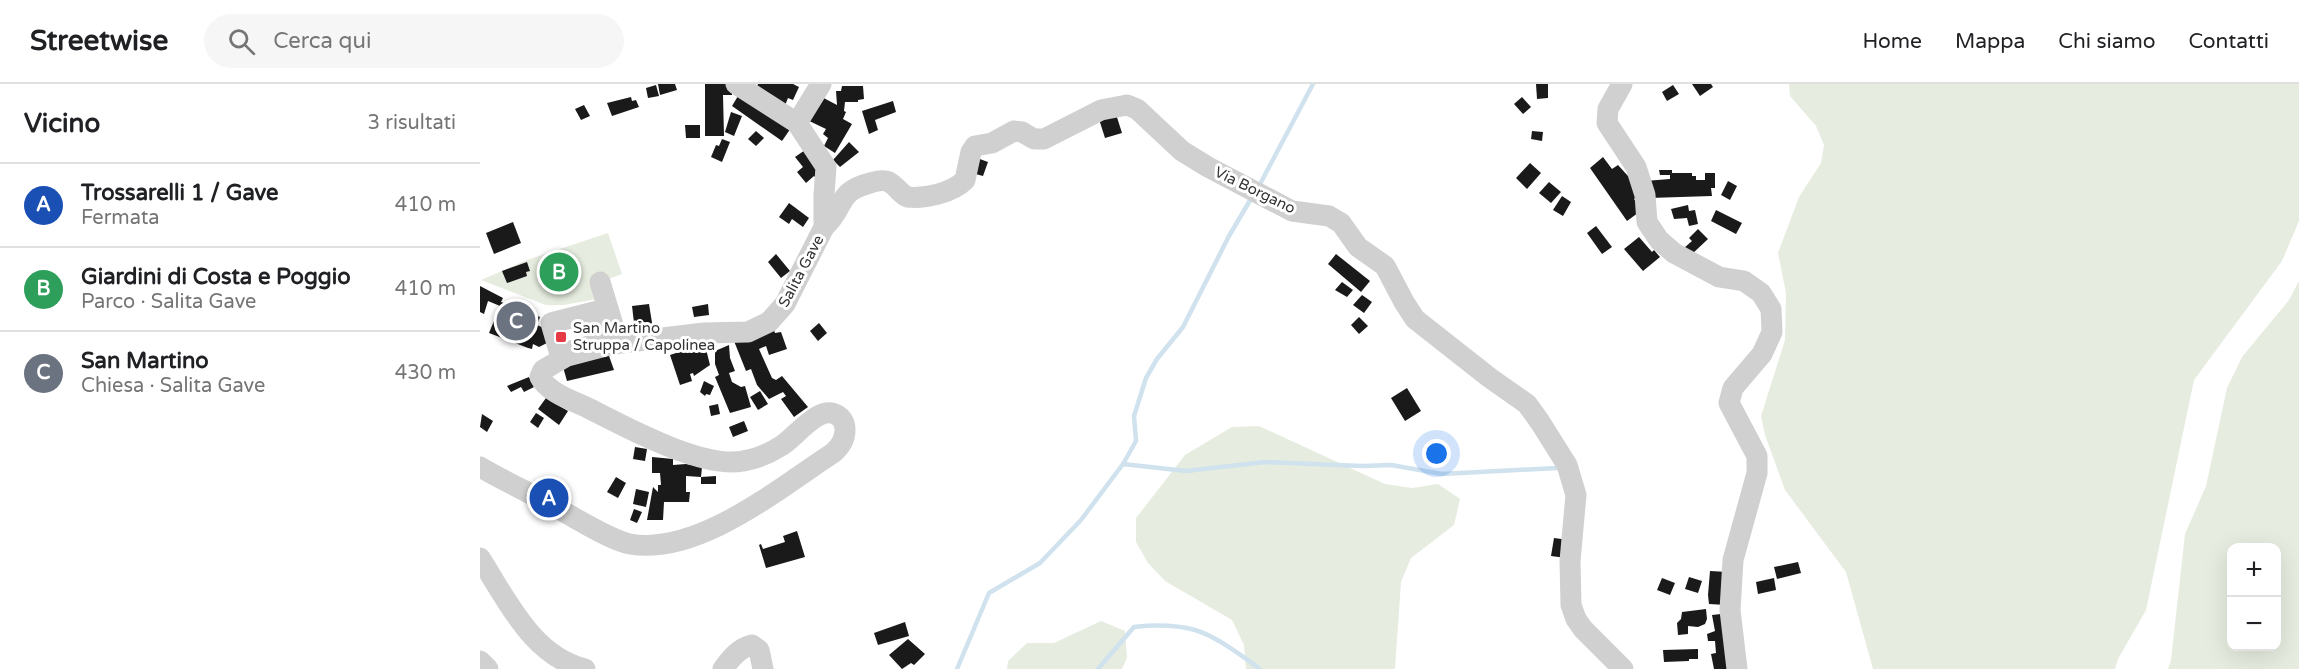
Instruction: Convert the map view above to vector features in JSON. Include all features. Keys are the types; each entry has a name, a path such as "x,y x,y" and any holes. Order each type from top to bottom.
{"street":[{"path":"736,84 797,123 821,84"},
{"path":"1622,84 1608,110 1607,123 1636,167 1645,195 1647,222 1659,240 1674,253 1719,277 1744,281 1761,293 1772,309 1772,332 1762,354 1733,388 1730,403 1757,456 1757,472 1733,560 1730,610 1737,669"},
{"name":"Via Borgano","path":"824,227 834,218 844,196 856,188 881,180 889,182 907,197 934,194 954,188 965,180 971,152 975,146 993,143 1014,131 1022,132 1034,139 1044,139 1101,110 1127,105 1137,109 1182,151 1208,167 1292,211 1329,216 1341,223 1358,247 1385,266 1415,319 1527,404 1568,465 1575,495 1570,561 1571,605 1576,619 1597,644 1623,669"},
{"name":"Salita Gave","path":"480,467 628,543 654,545 678,542 726,522 833,453 841,445 845,435 845,426 840,417 826,412 817,416 781,447 766,454 740,462 706,458 640,435 561,394 546,385 540,378 552,363 584,350 618,343 704,333 734,334 759,328 775,317 789,298 824,227 826,167 797,123"},
{"path":"600,282 618,343"},
{"path":"480,558 532,636 554,656 568,664 585,669"},
{"path":"723,669 733,656 749,645 754,645 759,650 763,669"},
{"path":"480,661 489,669"}],"shaded area":[{"path":"1789,84 2299,84 2299,221 2282,261 2194,380 2146,610 2118,659 2115,669 1873,669 1846,572 1785,490 1765,435 1761,416 1785,340 1786,293 1778,253 1799,197 1821,163 1824,145 1816,126 1790,96"},
{"path":"608,233 622,274 598,283 597,299 564,305 546,305 481,280 527,260"},
{"path":"2299,281 2299,669 2168,669 2171,660 2185,534 2206,486 2227,388 2242,357 2289,300"},
{"path":"1259,426 1385,484 1412,488 1438,484 1460,499 1454,525 1411,558 1401,582 1395,669 1246,669 1244,645 1232,620 1165,581 1148,563 1136,542 1136,518 1185,455 1232,427"},
{"path":"1101,621 1125,631 1127,658 1122,669 1007,669 1008,661 1027,643 1054,643"}],"building":[{"path":"658,84 675,84 677,90 660,95"},
{"path":"705,84 732,84 732,95 723,95 724,136 705,136"},
{"path":"758,84 793,84 799,87 793,100 788,98 784,108 754,93"},
{"path":"1536,84 1548,84 1548,98 1537,99"},
{"path":"1692,84 1711,84 1713,87 1700,96"},
{"path":"656,85 659,96 648,98 646,88"},
{"path":"1673,85 1679,94 1667,101 1662,92"},
{"path":"842,86 863,86 864,99 858,102 845,102 844,111 846,112 843,119 852,124 835,153 824,146 828,138 823,134 826,129 803,118 818,95 837,105 836,91 841,91"},
{"path":"741,91 793,125 782,141 732,106"},
{"path":"631,97 632,101 636,100 639,107 612,116 607,103"},
{"path":"1522,97 1531,107 1523,114 1514,104"},
{"path":"893,101 896,112 875,120 878,130 869,134 862,111"},
{"path":"584,105 590,116 581,120 575,109"},
{"path":"1115,111 1122,133 1105,138 1098,116"},
{"path":"731,112 742,116 734,136 725,132"},
{"path":"685,125 700,125 700,138 686,138"},
{"path":"756,131 764,138 756,146 748,139"},
{"path":"1532,131 1543,132 1542,141 1531,139"},
{"path":"722,139 730,142 722,162 711,157 716,145 719,146"},
{"path":"849,142 859,152 840,167 833,160"},
{"path":"808,148 821,183 814,176 806,183 797,172 803,167 795,157"},
{"path":"1603,157 1612,169 1618,165 1628,176 1635,170 1642,193 1634,199 1642,210 1627,221 1590,168"},
{"path":"977,158 988,162 983,176 972,173"},
{"path":"1530,163 1541,173 1527,189 1516,178"},
{"path":"1659,170 1672,170 1672,173 1692,173 1692,176 1696,176 1696,180 1705,180 1705,173 1715,173 1715,188 1711,188 1712,196 1649,198 1645,181 1670,179 1670,175 1660,175"},
{"path":"1728,181 1737,186 1730,200 1721,195"},
{"path":"1549,182 1561,192 1551,203 1539,193"},
{"path":"1562,196 1571,202 1563,216 1553,210"},
{"path":"789,203 809,218 803,227 792,219 789,224 779,217"},
{"path":"1688,205 1689,211 1695,210 1698,224 1689,226 1687,218 1674,219 1671,209"},
{"path":"1716,210 1742,223 1736,234 1711,221"},
{"path":"513,222 521,243 494,254 486,233"},
{"path":"1596,226 1612,247 1602,254 1587,233"},
{"path":"1698,229 1708,239 1691,255 1684,248 1692,241 1689,238"},
{"path":"1639,237 1652,252 1654,250 1660,257 1643,271 1624,249"},
{"path":"776,254 790,271 781,278 768,262"},
{"path":"1336,254 1370,281 1361,292 1328,264"},
{"path":"527,262 530,271 526,272 527,276 507,283 502,271"},
{"path":"1342,282 1353,290 1347,297 1335,290"},
{"path":"480,286 503,298 501,302 540,317 537,325 546,329 547,343 539,347 533,344 532,349 489,333 500,306 488,301 484,314 480,312"},
{"path":"1362,295 1372,302 1364,313 1353,305"},
{"path":"649,304 653,329 635,331 632,306"},
{"path":"708,304 709,315 694,317 692,307"},
{"path":"1359,317 1368,326 1359,334 1351,325"},
{"path":"819,323 827,333 818,341 810,331"},
{"path":"773,327 775,333 781,332 787,349 769,355 766,346 759,349 772,378 776,380 782,376 808,407 794,417 781,399 786,396 783,392 769,399 757,385 751,369 746,371 734,341"},
{"path":"703,337 710,365 694,376 693,373 690,374 692,381 680,385 670,355 682,351 680,344"},
{"path":"729,345 730,358 735,371 729,373 732,382 741,387 745,386 751,407 730,413 715,377 719,375 715,364 715,351"},
{"path":"608,353 614,370 567,381 561,360"},
{"path":"529,377 534,387 524,392 521,387 511,392 507,386"},
{"path":"704,381 714,386 710,395 705,396 700,392"},
{"path":"1407,388 1421,411 1405,421 1391,398"},
{"path":"760,391 768,404 758,410 750,397"},
{"path":"546,398 568,411 559,425 538,409"},
{"path":"718,404 720,414 711,416 709,406"},
{"path":"536,413 544,418 538,428 530,422"},
{"path":"482,414 493,421 487,432 480,427"},
{"path":"744,421 748,431 733,437 729,427"},
{"path":"635,447 647,449 645,461 633,459"},
{"path":"652,457 673,459 673,465 686,464 702,467 701,477 686,476 686,492 690,492 689,502 664,502 663,520 647,520 653,487 658,492 658,485 661,485 660,473 652,473"},
{"path":"716,476 716,484 701,484 701,477"},
{"path":"616,477 626,483 618,498 607,492"},
{"path":"636,489 649,492 646,507 633,504"},
{"path":"634,509 642,512 637,523 630,520"},
{"path":"797,531 805,557 766,568 759,545 761,544 763,549 785,542 783,536"},
{"path":"1554,538 1569,540 1566,558 1551,556"},
{"path":"1798,562 1801,573 1777,579 1774,567"},
{"path":"1710,571 1728,572 1726,605 1709,604"},
{"path":"1689,577 1702,581 1698,593 1685,589"},
{"path":"1662,578 1675,583 1670,595 1657,590"},
{"path":"1774,578 1776,590 1758,594 1756,582"},
{"path":"1706,609 1705,624 1698,627 1688,626 1688,634 1678,635 1677,623 1681,619 1682,612"},
{"path":"1730,613 1731,669 1714,669 1711,654 1716,653 1715,641 1708,641 1707,634 1715,631 1712,615"},
{"path":"905,622 909,636 878,645 874,633"},
{"path":"908,639 925,654 914,665 911,663 902,669 889,655"},
{"path":"1698,649 1698,659 1664,662 1663,650"}],"waterway":[{"path":"1258,188 1313,84"},
{"path":"957,669 989,593 1040,563 1081,520 1123,464 1136,441 1134,416 1146,378 1157,359 1183,327 1229,236 1252,197"},
{"path":"1123,464 1186,471 1265,462 1391,465 1442,474 1557,468"},
{"path":"1098,669 1134,627 1156,626 1180,627 1203,633 1229,647 1260,669"}],"place":[{"name":"Giardini di Costa e Poggio","path":"559,272"},
{"name":"San Martino","path":"516,321"},
{"name":"San Martino Struppa / Capolinea","path":"561,337"},
{"name":"Trossarelli 1 / Gave","path":"549,498"}]}
